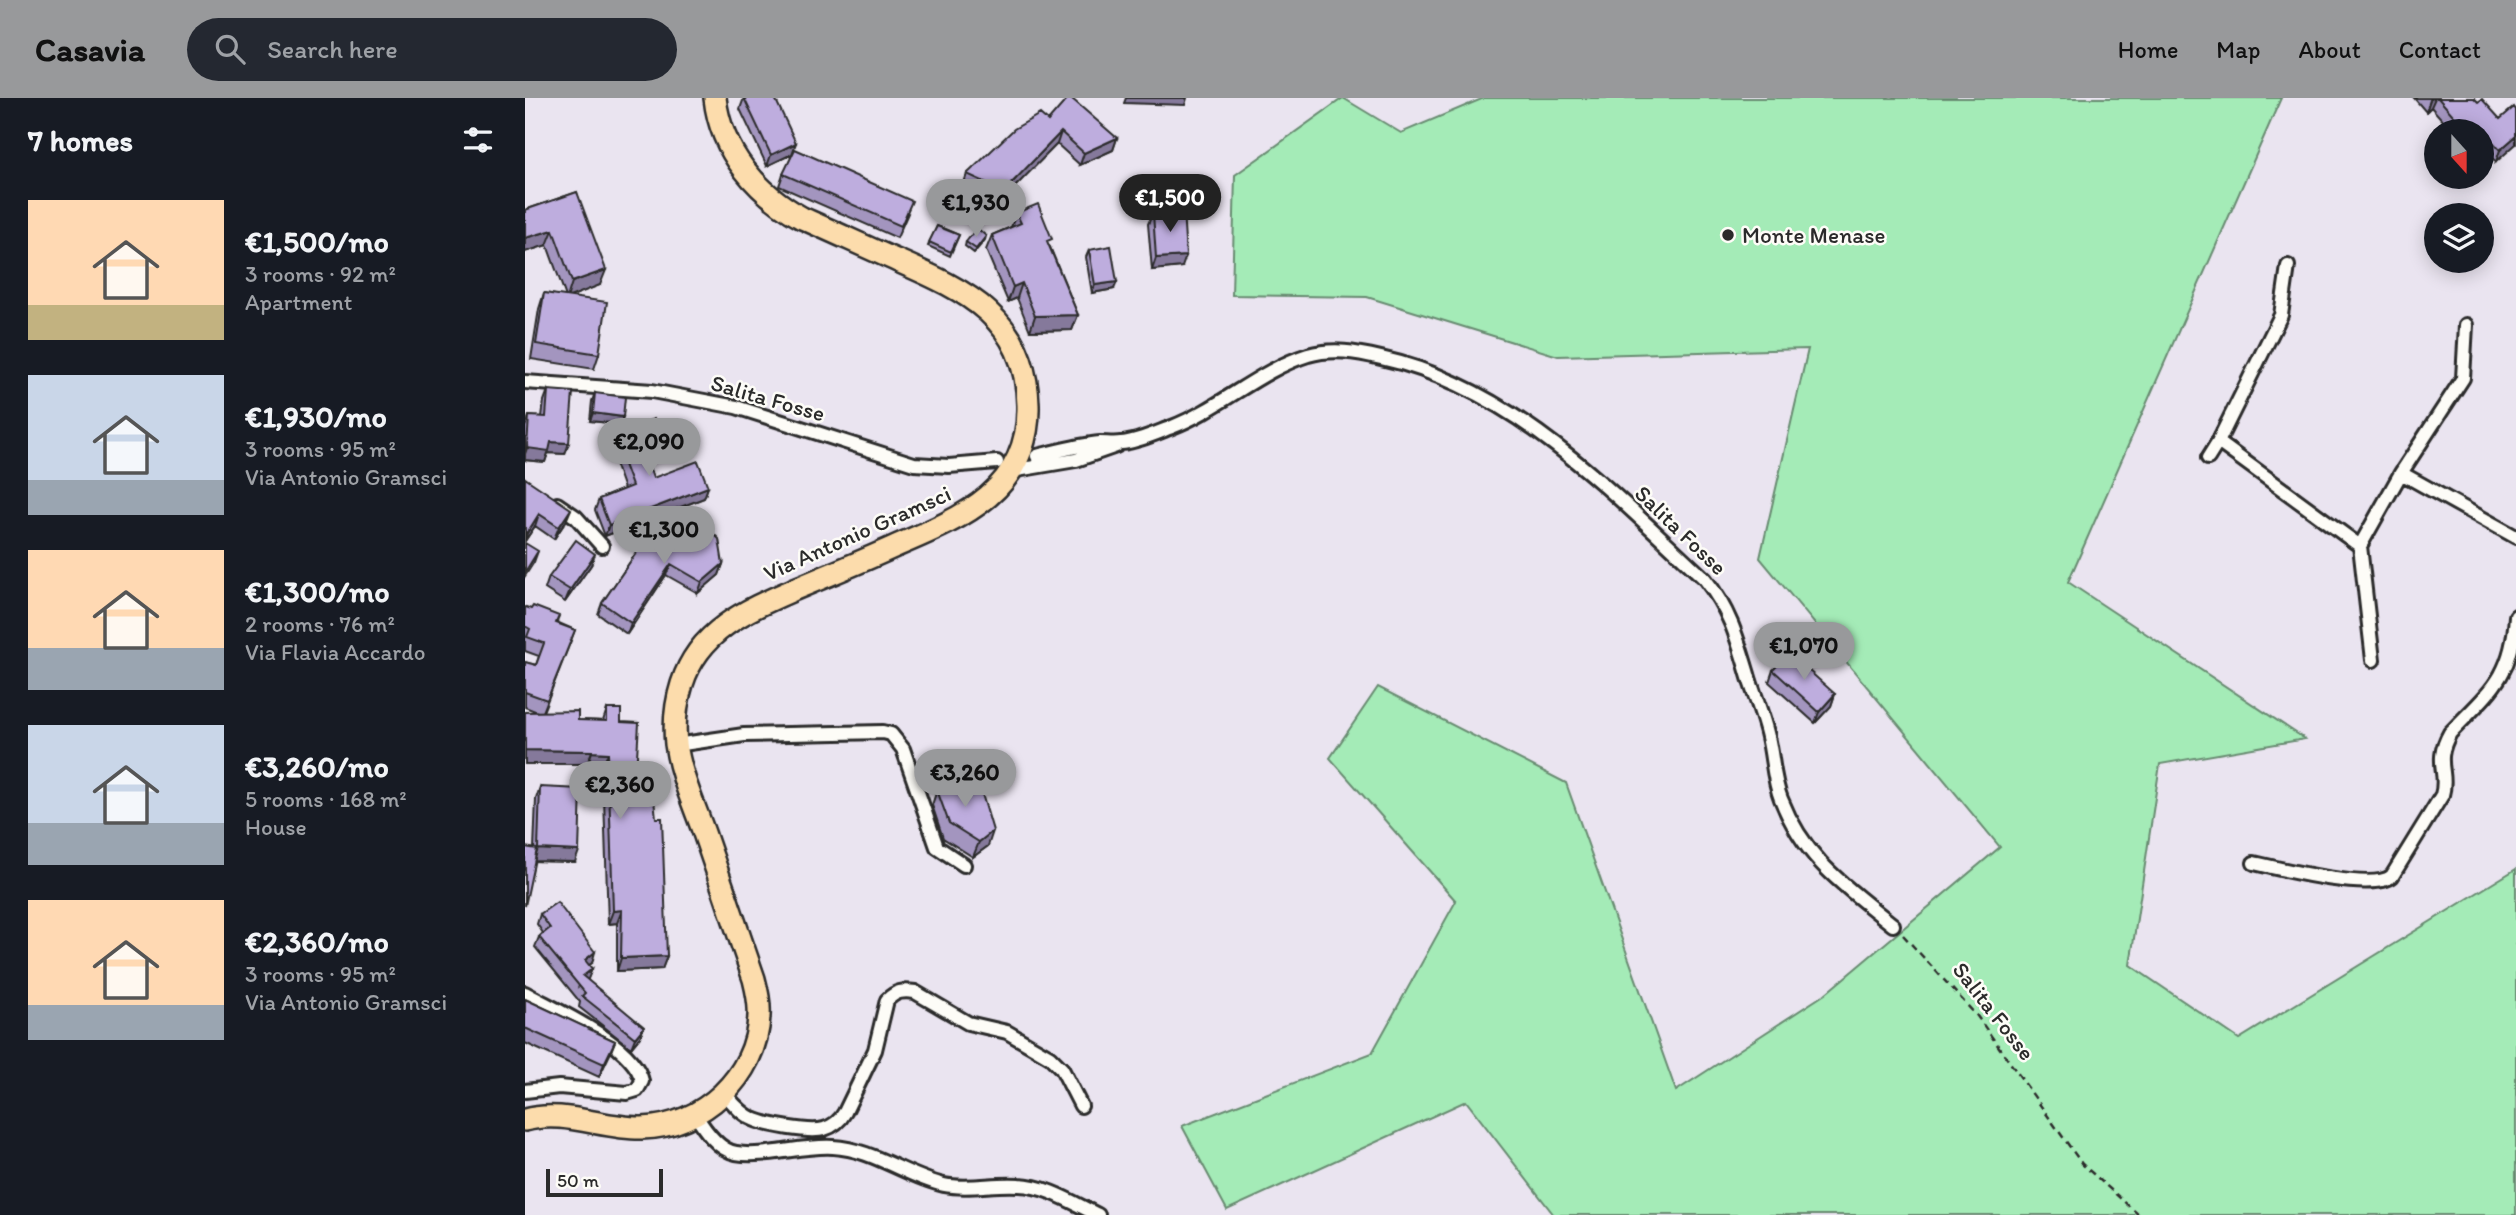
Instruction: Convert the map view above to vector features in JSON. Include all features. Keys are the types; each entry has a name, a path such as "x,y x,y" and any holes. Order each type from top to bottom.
{"main road":[{"name":"Via Antonio Gramsci","path":"525,1120 545,1116 561,1117 645,1128 671,1123 695,1114 725,1093 743,1070 753,1048 758,1026 759,1002 754,979 687,786 676,745 677,706 689,668 703,644 726,623 754,607 955,520 981,504 993,494 1004,467 1024,440 1027,426 1028,395 1018,357 999,322 990,312 966,293 778,204 755,184 737,159 723,130 715,98"}],"street":[{"path":"2208,458 2281,315 2288,266"},
{"path":"2373,660 2360,546 2401,472 2463,378 2466,325"},
{"name":"Salita Fosse","path":"525,384 652,391 736,407 913,464 1004,467 1076,460 1172,427 1297,359 1315,354 1338,351 1412,365 1506,410 1577,461 1705,579 1730,617 1767,733 1776,785 1789,816 1809,849 1832,876 1893,925"},
{"path":"2218,442 2360,546"},
{"name":"Salita Fosse","path":"1037,456 1099,443 1123,443"},
{"path":"2401,472 2516,537"},
{"path":"545,496 576,517 602,546"},
{"path":"2254,863 2305,875 2364,881 2383,881 2392,876 2442,795 2444,788 2440,762 2444,743 2450,733 2496,685 2508,664 2514,643 2516,616"},
{"path":"676,745 744,735 891,734 903,749 937,847 964,865"},
{"path":"725,1093 735,1106 753,1119 818,1130 834,1125 845,1112 875,1050 887,1000 900,991 907,990 968,1023 1007,1032 1050,1057 1062,1069 1081,1106"},
{"path":"525,993 587,1027 627,1055 635,1063 642,1081 636,1090 627,1093 559,1087 525,1091"},
{"path":"695,1114 703,1128 722,1147 735,1153 817,1147 845,1148 882,1159 930,1181 946,1185 1009,1184 1035,1187 1098,1215"}],"path":[{"name":"Salita Fosse","path":"1893,925 1976,1016 2077,1157 2139,1215"}],"green space":[{"path":"1343,98 1401,133 1484,98 2281,98 2068,582 2305,739 2160,764 2130,965 2239,1039 2516,869 2516,1215 1554,1215 1466,1101 1227,1210 1182,1126 1372,1053 1456,901 1330,758 1378,687 1566,783 1676,1091 1825,994 2000,847 1760,558 1808,349 1558,356 1367,297 1232,295 1235,175"}],"building":[{"path":"744,98 775,98 796,143 771,155"},
{"path":"1068,98 1117,138 1084,153 1061,132 1004,191 967,174 1014,129 1040,114 1048,121"},
{"path":"2438,98 2474,98 2478,102 2482,99 2500,119 2514,107 2516,136 2500,150 2494,143 2494,119 2456,119"},
{"path":"795,149 912,201 901,226 783,174"},
{"path":"577,192 606,270 572,282 553,230 525,238 525,210"},
{"path":"1038,204 1052,239 1047,241 1078,315 1035,316 1022,283 1013,287 992,235 1021,223 1016,213"},
{"path":"1183,210 1186,256 1156,258 1153,213"},
{"path":"937,226 959,235 951,252 929,242"},
{"path":"977,228 986,236 976,249 966,242"},
{"path":"1111,246 1117,282 1095,285 1089,250"},
{"path":"544,293 607,302 599,354 536,344"},
{"path":"548,390 573,392 569,443 551,442 549,451 527,448 529,416 546,417"},
{"path":"595,393 625,397 623,417 593,413"},
{"path":"654,419 665,448 645,456 653,478 698,461 708,487 609,525 599,499 632,486 616,443 640,434 637,425"},
{"path":"525,478 571,509 559,527 539,514 527,533 525,531"},
{"path":"692,522 700,525 702,523 719,539 723,564 702,582 671,564 631,623 602,603 645,540"},
{"path":"576,540 595,554 570,590 549,577"},
{"path":"525,543 538,551 525,572"},
{"path":"533,606 559,616 556,623 575,630 547,700 525,692 525,662 536,665 544,643 527,637 530,629 525,626 525,608 531,609"},
{"path":"1789,653 1835,694 1819,712 1773,670"},
{"path":"607,709 621,709 621,722 639,723 636,773 651,772 656,818 662,818 667,956 621,958 622,910 613,911 608,753 525,750 525,712 578,711 578,720 607,721"},
{"path":"957,774 972,791 982,794 993,831 979,842 949,823 937,790"},
{"path":"540,787 581,789 579,851 538,849"},
{"path":"525,847 537,849 525,906"},
{"path":"557,902 595,952 585,960 592,969 583,976 644,1027 635,1038 582,996 585,993 539,937 550,928 540,914"},
{"path":"525,999 615,1041 604,1064 525,1028"}],"place":[{"name":"Monte Menase","path":"1728,235"}]}
